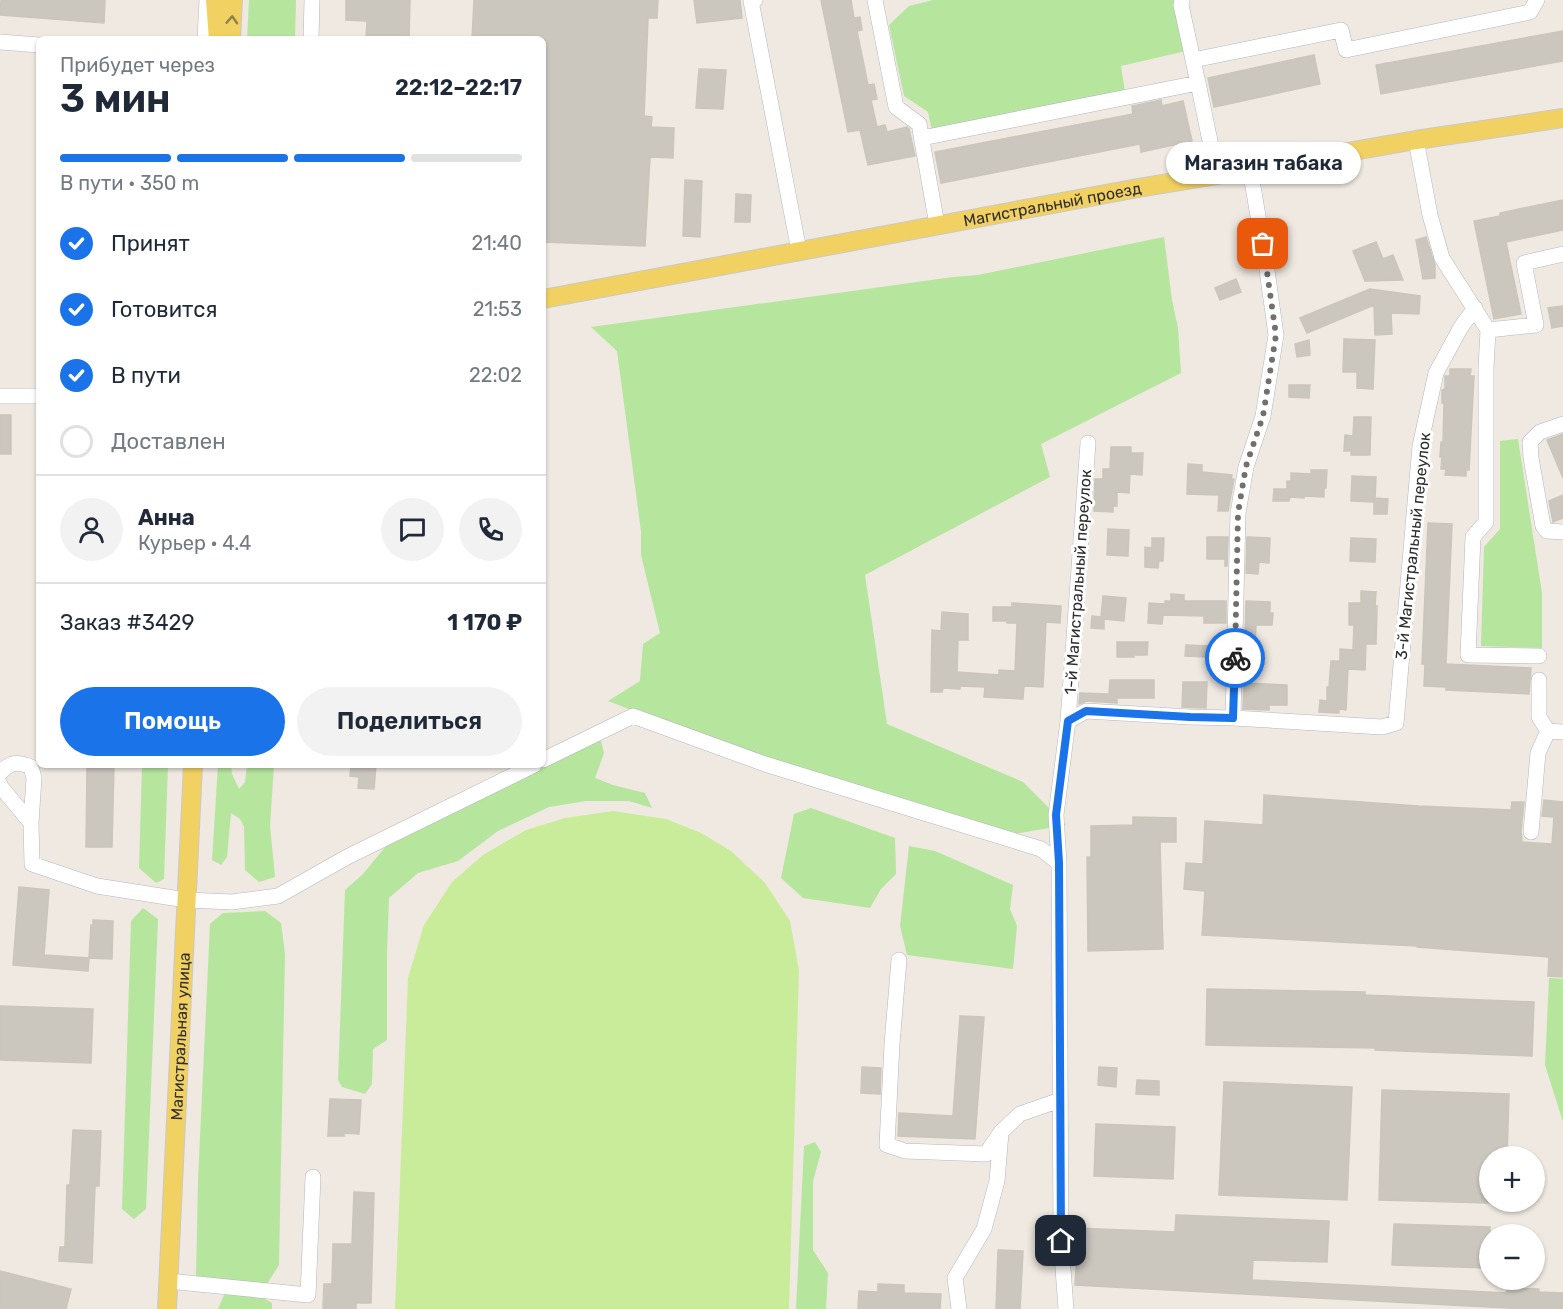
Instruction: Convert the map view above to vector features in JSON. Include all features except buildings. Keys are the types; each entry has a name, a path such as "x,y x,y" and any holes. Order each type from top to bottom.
{"main road":[{"path":"215,0 218,36"},
{"path":"231,36 233,0"},
{"name":"Магистральный проезд","path":"546,298 1138,188 1416,140 1563,118"},
{"name":"Магистральная улица","path":"167,1309 193,768"}],"street":[{"path":"205,36 207,0"},
{"path":"311,36 312,0"},
{"path":"755,0 751,1 799,251"},
{"path":"874,0 896,107 919,124 938,225"},
{"path":"1182,0 1181,5 1217,175"},
{"path":"1193,60 1341,30 1346,50 1530,12 1537,0"},
{"path":"0,42 36,45"},
{"path":"921,138 1198,83"},
{"path":"1416,140 1430,215 1442,258 1488,330 1486,522 1473,537 1468,654 1539,656"},
{"path":"1068,721 1086,711 1233,718 1238,513 1246,466 1263,416 1276,335 1250,169"},
{"path":"1488,330 1536,325 1524,263 1563,254"},
{"name":"3-й Магистральный переулок","path":"1233,718 1382,727 1396,723 1420,446 1436,373 1461,327 1475,308"},
{"path":"0,396 36,396"},
{"path":"1563,424 1540,432 1530,442 1543,526 1547,531 1563,532"},
{"name":"1-й Магистральный переулок","path":"1066,1309 1061,1241 1059,863 1056,815 1068,721 1088,443"},
{"path":"1532,832 1538,753 1555,731 1539,717 1539,680"},
{"path":"546,759 633,716 765,764 1041,849 1059,863"},
{"path":"0,773 7,766 21,763 31,767 34,778 31,822 32,864 97,886 186,900 232,903 278,896 347,857 528,768"},
{"path":"0,784 31,822"},
{"path":"900,960 892,1044 887,1145 905,1151 986,1154 1001,1132 1020,1114 1060,1100"},
{"path":"959,1309 955,1278 984,1229 997,1180 1001,1132"},
{"path":"168,1281 308,1295 313,1177"}],"green space":[{"path":"249,0 296,0 295,36 247,36"},
{"path":"933,0 1175,0 1186,51 1121,66 1125,92 932,130 928,112 904,96 889,25 909,6"},
{"path":"1164,237 1178,328 1181,373 1041,444 1050,477 865,575 887,724 1023,782 1066,825 1009,835 774,765 608,701 640,681 643,644 660,633 641,555 641,531 617,351 591,327 978,275"},
{"path":"1518,439 1542,593 1542,648 1481,646 1484,547 1500,529 1500,441"},
{"path":"600,737 604,753 595,778 645,793 652,808 629,801 586,801 549,807 498,831 458,861 418,873 389,898 387,1040 373,1049 372,1084 365,1094 342,1087 338,1080 345,890 363,874 386,846 539,768 546,768 546,765"},
{"path":"142,768 168,768 164,879 156,883 139,868"},
{"path":"218,768 231,768 239,789 245,782 247,768 274,768 270,826 275,877 259,882 245,870 244,827 240,819 231,813 227,857 221,865 212,860"},
{"path":"811,808 895,838 896,874 881,889 870,908 803,898 781,878 794,814"},
{"path":"613,811 666,819 701,833 731,851 765,883 790,921 799,970 789,1309 395,1309 408,978 424,925 452,882 483,855 526,830 565,818"},
{"path":"909,846 935,851 1013,885 1010,909 1017,926 1013,969 907,955 900,926"},
{"path":"143,908 158,919 146,1209 134,1219 122,1209 131,921"},
{"path":"265,911 281,923 285,954 279,1265 267,1284 196,1277 198,1180 210,924 223,913"},
{"path":"1549,978 1563,979 1563,1122 1545,1065"},
{"path":"815,1142 821,1152 813,1181 813,1250 828,1273 826,1309 796,1309 804,1146"},
{"path":"225,1293 259,1295 272,1303 272,1309 218,1309"}],"way so far":[{"path":"1235,658 1238,513 1246,466 1263,416 1276,335 1263,244"}],"place":[{"name":"Магазин табака","path":"1263,244"}],"route":[{"path":"1061,1241 1059,863 1056,815 1068,721 1086,711 1233,718 1235,658"}]}
